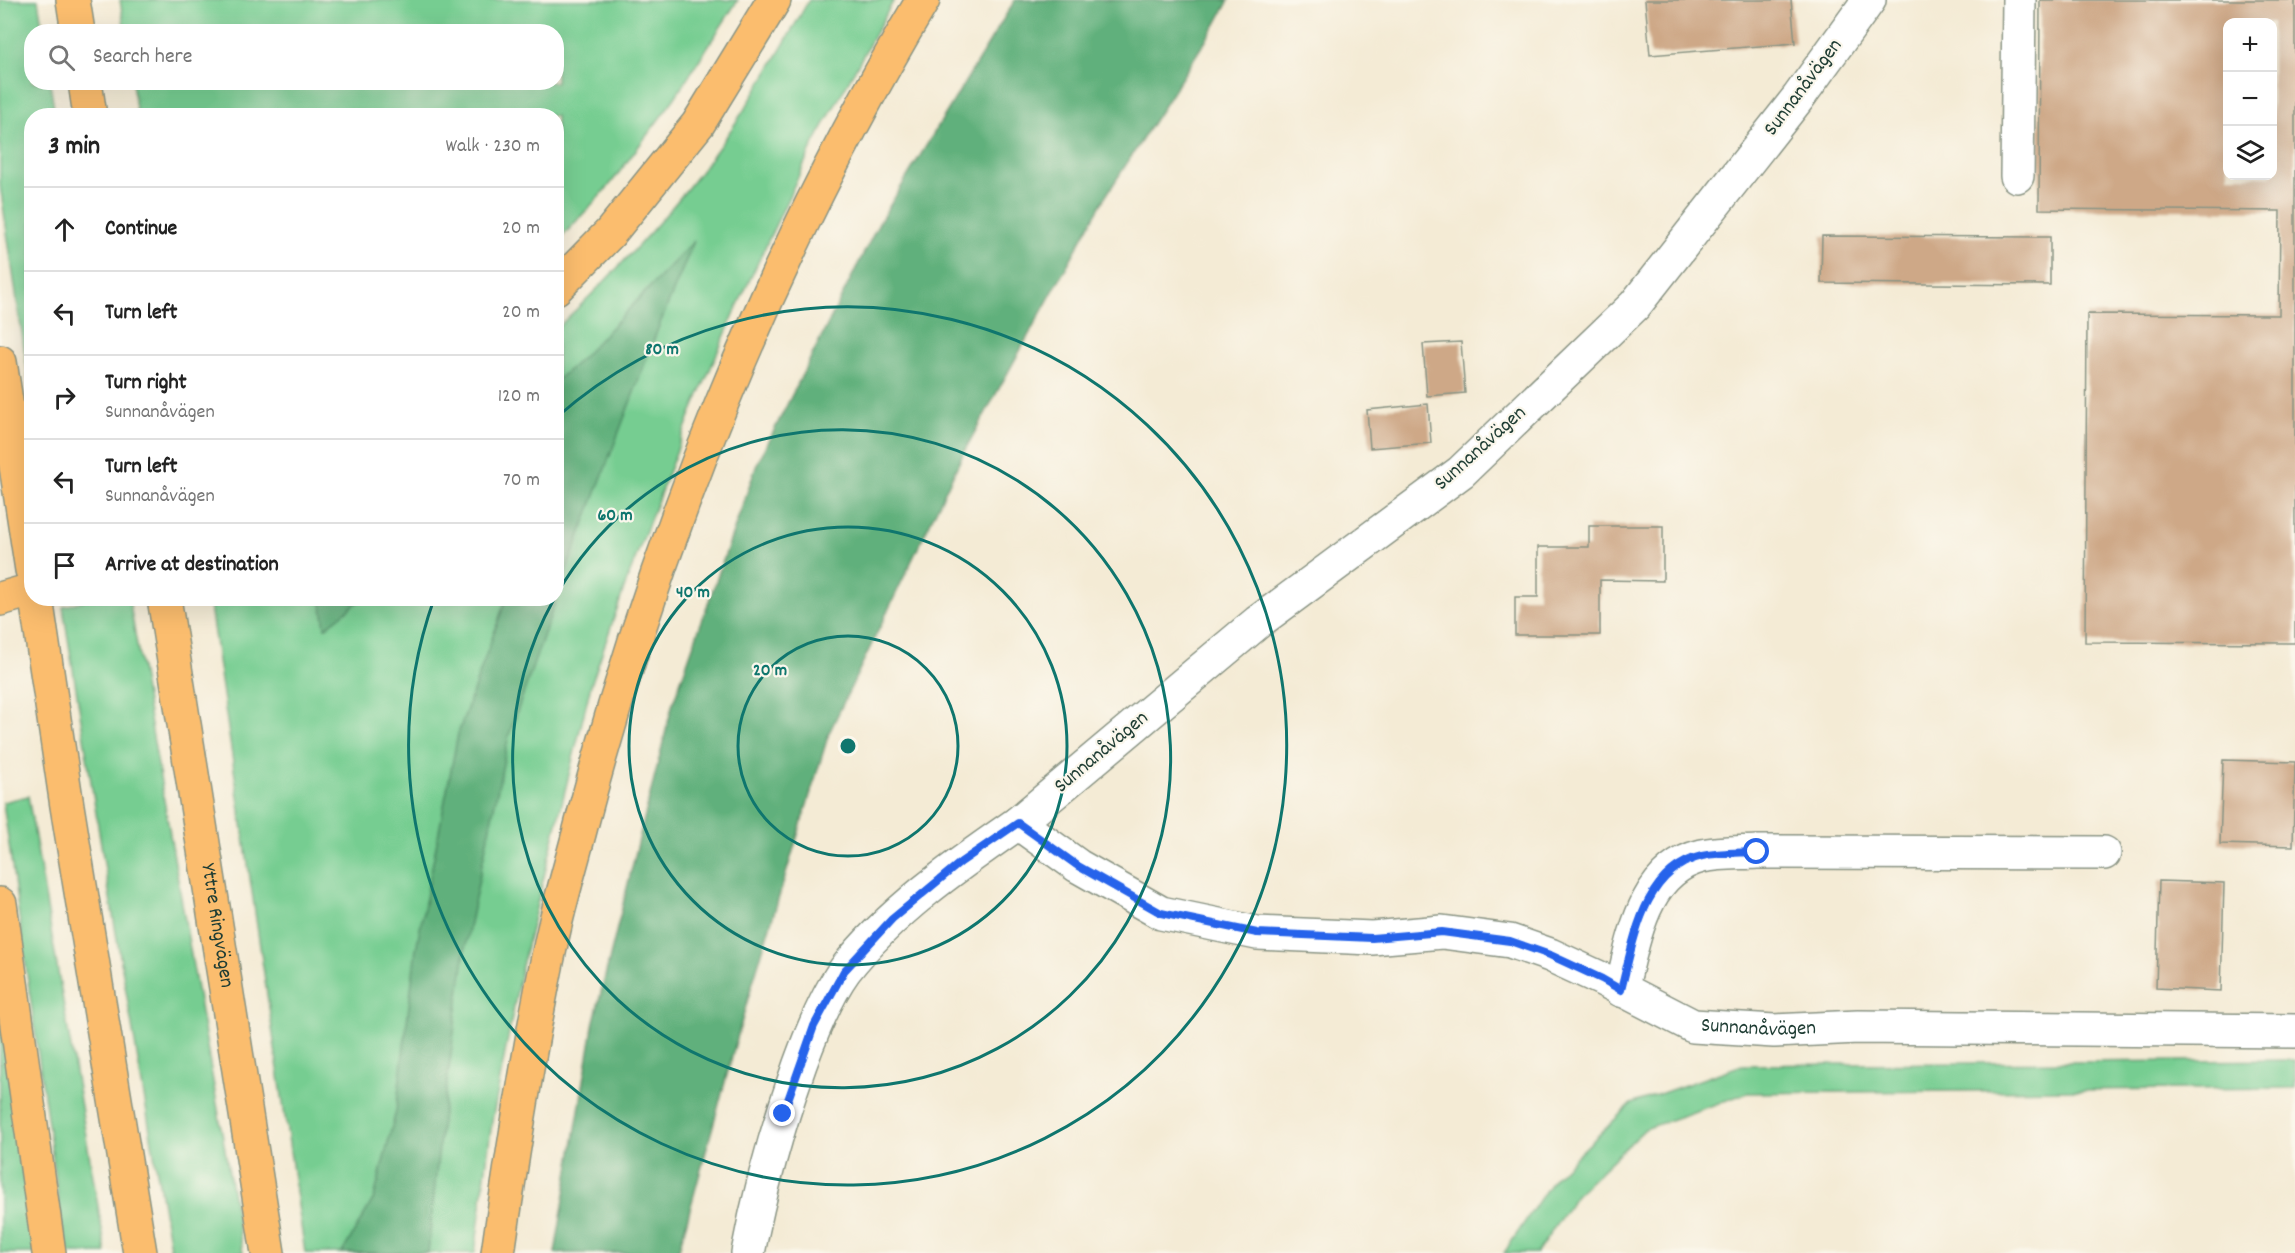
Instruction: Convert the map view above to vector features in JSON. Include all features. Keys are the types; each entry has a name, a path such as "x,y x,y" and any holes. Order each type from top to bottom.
{"highway":[{"path":"73,0 77,24"},
{"path":"564,280 610,233 698,124 774,0"},
{"path":"498,1253 517,1115 551,940 605,733 664,553 727,392 809,211 887,60 923,0"},
{"path":"87,90 89,108"},
{"path":"0,362 24,518"},
{"path":"0,599 24,592"},
{"path":"37,606 67,806 140,1253"},
{"name":"Yttre Ringvägen","path":"165,606 268,1253"},
{"path":"0,904 49,1253"}],"street":[{"name":"Sunnanåvägen","path":"748,1253 783,1114 814,1026 844,971 892,919 961,862 1018,823 1258,622 1461,471 1635,305 1798,98 1869,0"},
{"path":"2017,176 2019,0"},
{"name":"Sunnanåvägen","path":"1018,823 1078,866 1161,913 1257,933 1372,938 1442,932 1510,941 1550,955 1602,979 1693,1026 1774,1031 1858,1028 2295,1031"},
{"path":"1621,990 1638,924 1651,894 1665,876 1682,863 1702,856 1757,852 2104,853"}],"green space":[{"path":"0,0 38,0 42,24 24,24 24,90 51,90 54,108 24,108 24,348 0,185"},
{"path":"120,0 738,0 674,99 609,186 564,234 564,108 136,108 133,90 564,90 564,24 124,24"},
{"path":"809,0 894,0 814,143 738,305 690,416 626,583 591,685 521,970 492,1121 475,1253 305,1253 210,606 564,606 564,321 637,247 693,182 724,140"},
{"path":"1015,0 1229,0 1104,199 965,450 829,733 749,995 678,1253 555,1253 594,1021 672,706 757,464 879,223"},
{"path":"694,241 659,326 564,577 564,374"},
{"path":"130,606 243,1253 171,1253 63,607"},
{"path":"322,606 353,606 325,628"},
{"path":"504,606 554,606 509,735 466,942 440,1136 428,1253 342,1253 374,1198 396,1111 416,949 458,734"},
{"path":"28,796 106,1253 66,1253 3,802"},
{"path":"0,1013 35,1253 0,1253"},
{"path":"2295,1060 2295,1088 1747,1093 1645,1129 1576,1195 1537,1253 1504,1253 1554,1178 1631,1104 1742,1065"}],"building":[{"path":"1645,0 1791,0 1795,43 1650,55"},
{"path":"2040,0 2295,0 2295,643 2085,642 2087,314 2279,315 2280,211 2039,209"},
{"path":"1822,236 2050,237 2050,285 1821,283"},
{"path":"1461,342 1465,393 1427,396 1423,344"},
{"path":"1428,404 1431,443 1370,448 1367,410"},
{"path":"1589,526 1663,526 1663,581 1600,580 1600,635 1515,635 1515,597 1538,597 1538,547 1589,547"},
{"path":"2223,760 2295,762 2293,846 2220,844"},
{"path":"2159,881 2224,883 2221,991 2156,988"}],"route":[{"path":"783,1114 814,1026 844,971 892,919 961,862 1018,823 1078,866 1161,913 1257,933 1372,938 1442,932 1510,941 1550,955 1621,990 1638,924 1651,894 1665,876 1682,863 1702,856 1757,852"}]}
